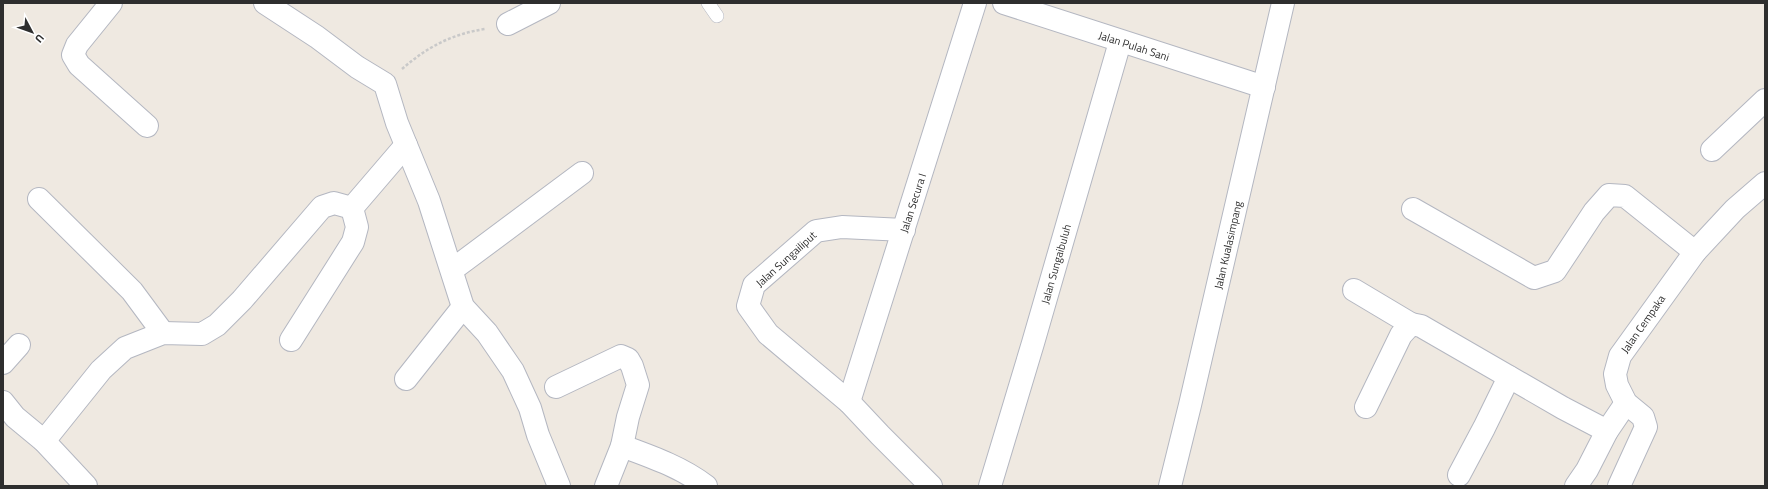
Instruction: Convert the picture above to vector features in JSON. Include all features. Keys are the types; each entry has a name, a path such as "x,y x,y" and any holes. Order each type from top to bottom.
{"street":[{"path":"111,3 77,45 73,55 79,65 147,126"},
{"path":"265,3 317,37 356,67 385,84 406,145 429,201 463,307 487,333 513,370 530,408 538,435 559,486"},
{"path":"508,24 549,3"},
{"name":"Jalan Secura I","path":"849,402 975,3"},
{"name":"Jalan Pulah Sani","path":"1004,3 1120,42 1264,87"},
{"name":"Jalan Kualasimpang","path":"1170,486 1283,3"},
{"name":"Jalan Sungaibuluh","path":"990,486 1120,42"},
{"path":"1712,150 1765,100"},
{"path":"352,208 406,145"},
{"path":"452,270 582,172"},
{"name":"Jalan Cempaka","path":"1619,486 1646,427 1643,417 1626,403 1617,385 1615,374 1620,356 1695,252 1765,183"},
{"path":"1412,209 1534,278 1554,271 1594,212 1609,195 1624,196 1695,252"},
{"path":"39,199 132,291 163,333"},
{"path":"44,441 101,370 125,348 163,333 202,334 217,325 242,300 322,207 334,203 352,208"},
{"path":"291,340 353,242 357,227 352,208"},
{"name":"Jalan Sungailiput","path":"849,402 768,334 748,306 754,286 816,231 842,227 904,230"},
{"path":"1354,290 1411,324 1421,326 1508,377 1607,431"},
{"path":"406,380 463,307"},
{"path":"1366,407 1401,334 1411,324"},
{"path":"3,363 19,345"},
{"path":"556,387 621,356 628,359 632,366 638,385 628,417 622,446 606,486"},
{"path":"1459,475 1484,428 1508,377"},
{"path":"3,402 15,417 44,441 86,486"},
{"path":"849,402 880,436 931,486"},
{"path":"1576,486 1588,470 1607,431 1626,403"},
{"path":"622,446 673,465 693,476 706,486"}],"lane":[{"path":"708,3 718,16"}],"path":[{"path":"385,84 420,53 462,33 508,24"}]}
